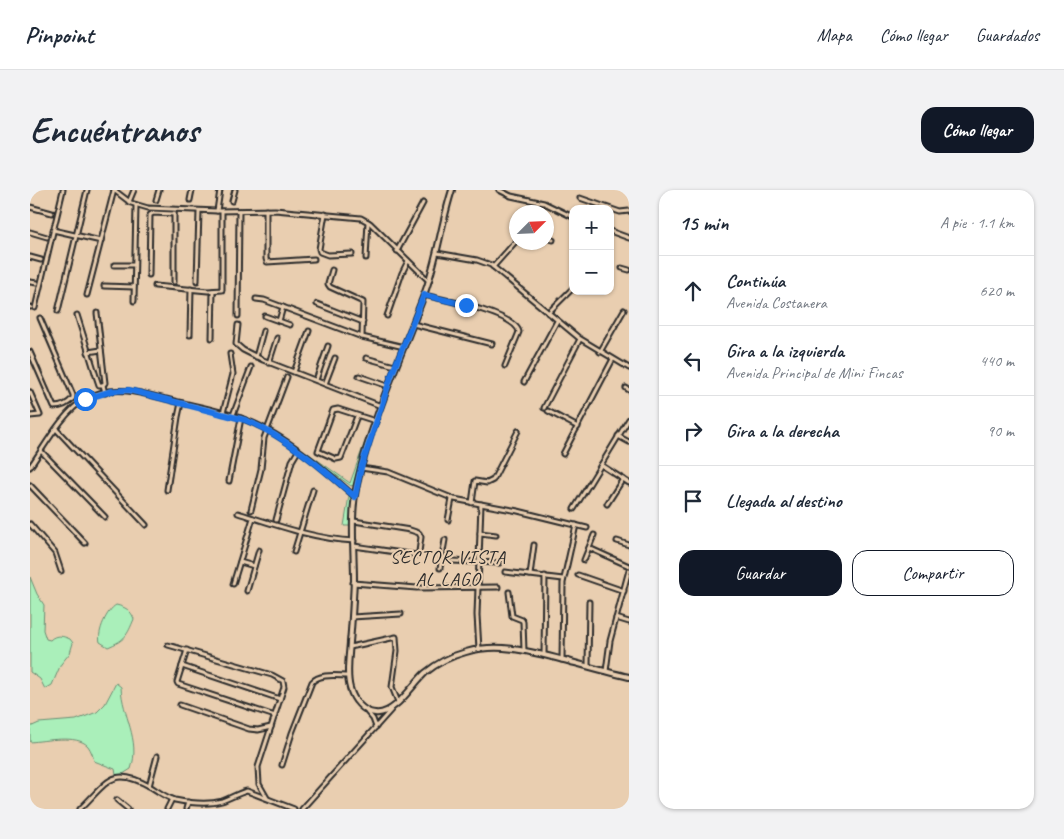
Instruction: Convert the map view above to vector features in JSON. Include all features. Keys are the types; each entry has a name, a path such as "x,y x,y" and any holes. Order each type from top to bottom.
{"street":[{"path":"32,307 63,190"},
{"path":"58,311 87,190"},
{"path":"87,295 114,190 136,206 174,212"},
{"path":"130,202 134,190"},
{"path":"156,200 159,190"},
{"path":"190,200 192,190"},
{"path":"217,211 220,190"},
{"path":"232,201 235,190"},
{"path":"376,727 373,719 354,696 349,676 355,497 361,468 388,386 429,281 452,190"},
{"path":"498,190 511,196 544,203 569,215"},
{"path":"580,198 620,212 629,211"},
{"path":"398,251 423,203"},
{"path":"134,301 136,206"},
{"path":"30,207 52,213"},
{"path":"149,275 150,215 153,213 266,210 358,217 368,222 429,281"},
{"path":"266,210 267,262 314,259"},
{"path":"197,280 199,211"},
{"path":"155,286 213,291 222,289 222,211"},
{"path":"238,316 239,211"},
{"path":"174,212 174,282"},
{"path":"325,214 320,252 328,255 352,254"},
{"path":"366,258 368,222"},
{"path":"53,230 101,241"},
{"path":"30,232 47,237"},
{"path":"614,232 629,238"},
{"path":"493,267 509,248"},
{"path":"437,254 477,260 493,267 580,339 629,368"},
{"path":"30,257 41,260"},
{"path":"388,316 402,273 408,261"},
{"path":"114,265 134,265"},
{"path":"622,268 629,270"},
{"path":"332,270 328,284 330,287 363,302 362,337"},
{"path":"30,282 37,283"},
{"path":"104,286 134,287"},
{"path":"190,335 191,289"},
{"path":"212,338 213,291"},
{"path":"548,313 569,292"},
{"path":"424,295 483,310 516,326 518,332 505,366"},
{"path":"256,299 264,300 362,337 404,346"},
{"path":"318,304 363,322"},
{"path":"279,321 283,307"},
{"path":"600,352 624,310"},
{"path":"97,313 105,393"},
{"path":"77,315 99,385 103,385"},
{"path":"265,316 290,325"},
{"path":"30,352 52,405 56,407 65,404 74,397 40,318"},
{"path":"524,382 557,321"},
{"path":"413,324 492,344"},
{"path":"238,325 237,346 256,357 382,406"},
{"path":"294,372 309,331"},
{"path":"256,357 263,332"},
{"path":"269,363 276,338"},
{"path":"544,408 580,339"},
{"path":"316,380 328,346"},
{"path":"88,352 101,350"},
{"path":"223,413 233,374 230,354"},
{"path":"325,384 335,358"},
{"path":"366,358 395,366"},
{"path":"563,454 614,359"},
{"path":"233,416 251,367"},
{"path":"359,376 388,386"},
{"path":"251,510 261,469 263,441 287,377"},
{"path":"30,467 56,429 85,399 105,393 129,390 241,418 298,450 355,497"},
{"path":"30,392 40,415 30,416"},
{"path":"167,490 178,417 182,403"},
{"path":"65,404 72,411"},
{"path":"358,416 341,458 336,459 318,451 332,410 338,409 376,422"},
{"path":"548,411 578,426"},
{"path":"229,480 241,418"},
{"path":"574,509 629,419"},
{"path":"56,429 146,525"},
{"path":"472,503 475,481 487,483 493,480 518,430"},
{"path":"618,436 629,442"},
{"path":"276,520 292,461 298,450"},
{"path":"41,451 105,517"},
{"path":"601,465 628,481"},
{"path":"361,468 388,472 452,499 587,528"},
{"path":"607,504 623,479"},
{"path":"30,485 85,543"},
{"path":"294,552 313,490"},
{"path":"448,520 452,499"},
{"path":"479,649 479,514 481,504"},
{"path":"238,513 332,540 416,555 419,552 421,538 419,533 354,521"},
{"path":"233,584 253,518"},
{"path":"30,524 55,553 61,571"},
{"path":"562,660 564,579 576,525"},
{"path":"480,533 496,535"},
{"path":"584,560 594,535"},
{"path":"440,568 445,540"},
{"path":"617,541 629,545"},
{"path":"530,575 534,545"},
{"path":"589,548 629,568 610,641 606,671"},
{"path":"247,591 259,550"},
{"path":"452,561 499,563"},
{"path":"240,562 254,566"},
{"path":"505,572 564,579"},
{"path":"578,575 624,591"},
{"path":"544,655 545,576"},
{"path":"353,583 418,588 498,588"},
{"path":"509,592 512,616 523,622 524,651"},
{"path":"588,666 589,602"},
{"path":"352,617 401,614"},
{"path":"616,618 629,622"},
{"path":"350,647 396,637 397,652 392,686 398,702"},
{"path":"168,644 280,678 284,684 257,773 261,788 267,798"},
{"path":"302,809 420,678 436,666 458,654 479,649 501,648 524,651 629,677"},
{"path":"187,650 178,684 275,716"},
{"path":"182,666 280,699"},
{"path":"282,765 308,690 314,680 325,676 349,676"},
{"path":"180,705 248,729 258,730 271,726"},
{"path":"367,711 381,714 391,710"},
{"path":"149,786 157,756"},
{"path":"80,809 108,782 124,776 132,777 172,799 188,802 216,802 247,791 294,809"},
{"path":"167,809 172,799"},
{"path":"117,800 128,809"},
{"path":"186,809 188,802"}],"green space":[{"path":"371,425 373,425 354,485 351,486 294,445 350,483"},
{"path":"349,496 351,496 352,523 350,526 344,526"},
{"path":"30,577 44,605 43,630 46,639 50,640 57,636 62,636 70,639 73,643 70,653 61,664 52,685 45,689 40,679 30,672"},
{"path":"116,605 127,609 134,619 125,637 108,647 100,642 101,627 106,616"},
{"path":"116,683 121,687 134,748 131,769 123,774 116,775 115,769 94,761 88,746 76,740 61,739 30,742 30,727 39,723 76,720 97,712 105,704"}],"district":[{"name":"SECTOR VISTA AL LAGO","path":"448,567"}],"route":[{"path":"85,399 112,391 129,390 245,420 298,450 355,497 361,468 392,374 424,295 466,305"}]}
